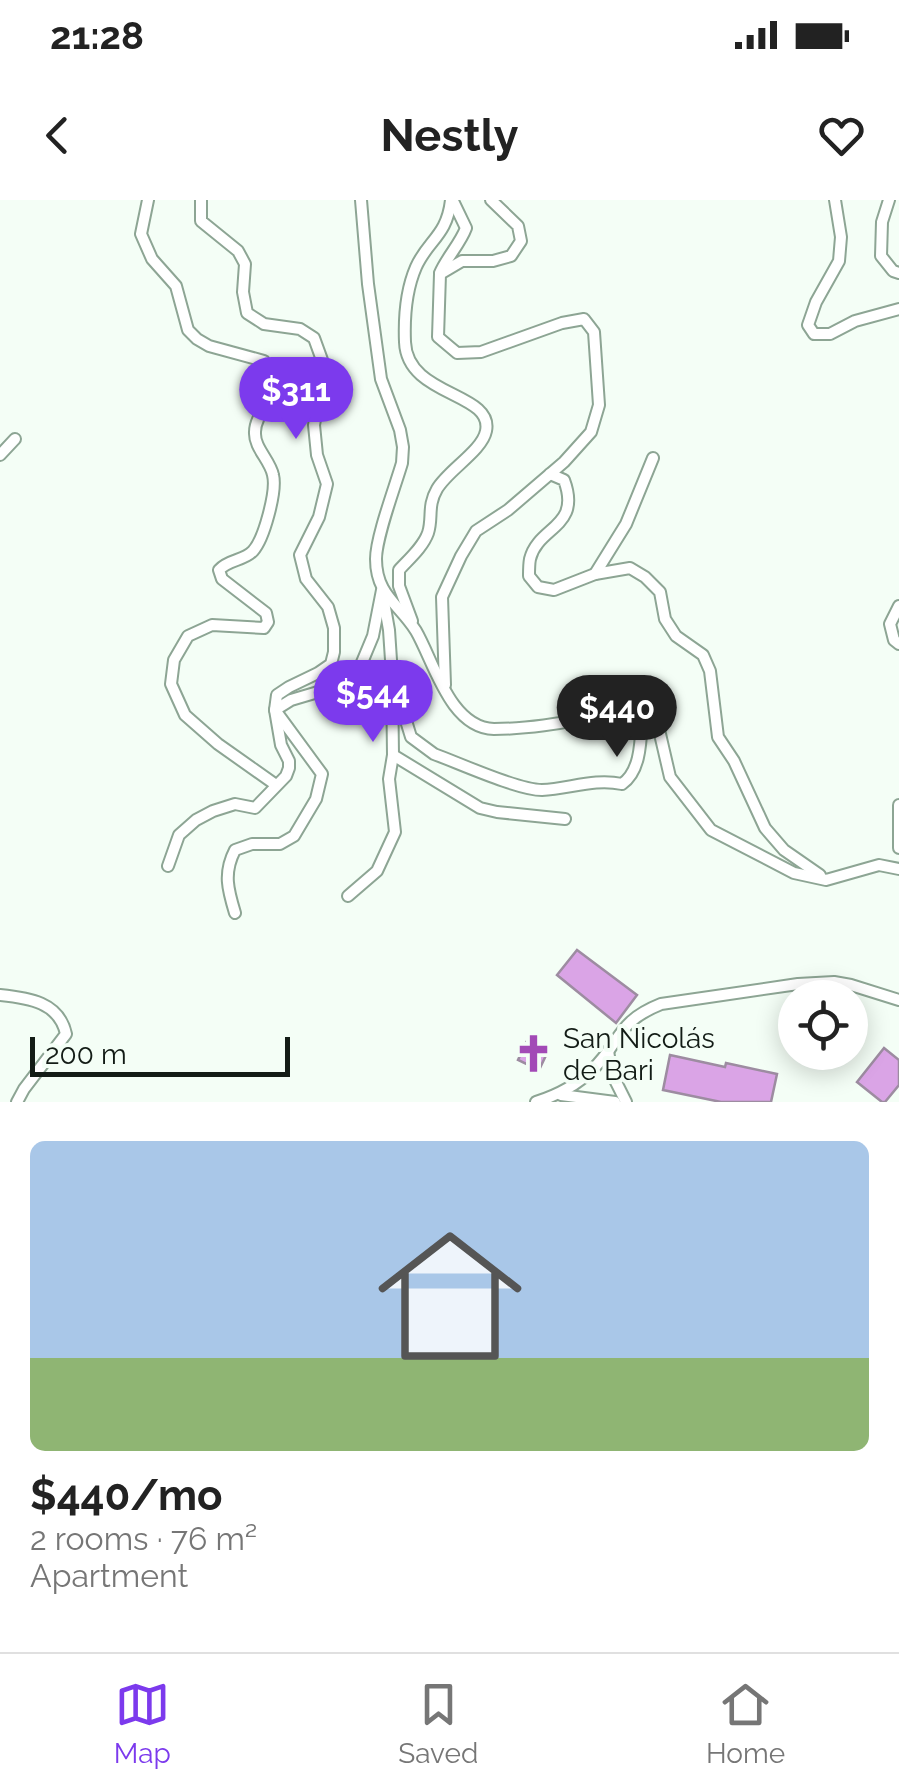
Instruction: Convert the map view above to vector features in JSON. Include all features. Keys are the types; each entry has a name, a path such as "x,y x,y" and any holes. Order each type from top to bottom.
{"street":[{"path":"148,200 141,234 152,258 176,286 188,330 208,346 264,361 275,390 256,421 254,438 274,476 269,512 252,554 224,564 220,570 222,579 266,613 268,622 264,628 212,625 188,636 174,660 171,684 184,715 276,784"},
{"path":"168,866 179,835 196,820 235,804 255,808 286,776 289,761 281,745 275,710 277,695 331,664 334,652 334,628 328,607 306,579 300,555 319,517 327,484 317,455 314,425 322,360 314,338 300,328 264,324 248,312 242,292 245,264 238,251 201,221 201,200"},
{"path":"348,896 377,870 395,832 389,779 393,755 390,630 376,555 403,447 381,379 361,200"},
{"path":"445,691 442,597 461,556 476,532 550,474 592,432 600,405 594,332 584,320 562,323 482,352 457,353 438,336 440,274 466,228 452,200"},
{"path":"452,200 444,226 417,264 406,301 405,348 417,374 478,406 486,418 487,430 482,441 438,486 430,504 428,532 399,570 399,586 416,631 445,691 464,717 488,729 572,721 597,713 618,695 638,688 651,695 670,777 711,830 794,873 826,880 879,864 899,869"},
{"path":"440,274 462,261 493,261 511,256 521,241 518,226 492,200"},
{"path":"835,200 841,237 839,261 808,325 814,334 830,334 899,309"},
{"path":"890,200 882,222 881,256 899,273"},
{"path":"0,455 15,439"},
{"path":"595,574 626,524 653,458"},
{"path":"550,474 564,480 570,494 566,515 530,556 529,576 538,587 554,590 595,574 630,568 660,592 666,619 676,636 703,655 710,671 718,737 734,761 765,828 784,850 826,880"},
{"path":"275,710 291,700 346,684 358,672 373,636 382,590"},
{"path":"382,590 416,631"},
{"path":"899,606 890,624 899,644"},
{"path":"392,675 412,737 425,748 523,787 540,790 606,780 622,784 630,778 636,765 643,706 642,698 630,696"},
{"path":"235,913 226,883 234,850 252,844 280,844 294,836 316,799 322,774 275,710"},
{"path":"393,755 480,808 565,820"},
{"path":"899,805 899,848"},
{"path":"536,1102 560,1095 591,1071 630,1020 673,1002 834,982 899,1000"},
{"path":"0,996 27,998 46,1006 62,1019 66,1034 17,1102"},
{"path":"608,1052 612,1074 626,1102"},
{"path":"560,1095 614,1102"}],"building":[{"path":"577,950 637,995 616,1023 557,975"},
{"name":"San Nicolás de Bari","path":"528,1039 549,1049 539,1070 518,1060"},
{"path":"884,1048 899,1060 899,1085 885,1102 857,1082"},
{"path":"670,1055 777,1074 771,1102 721,1102 663,1090"}],"place":[{"name":"San Nicolás de Bari","path":"533,1054"}]}
